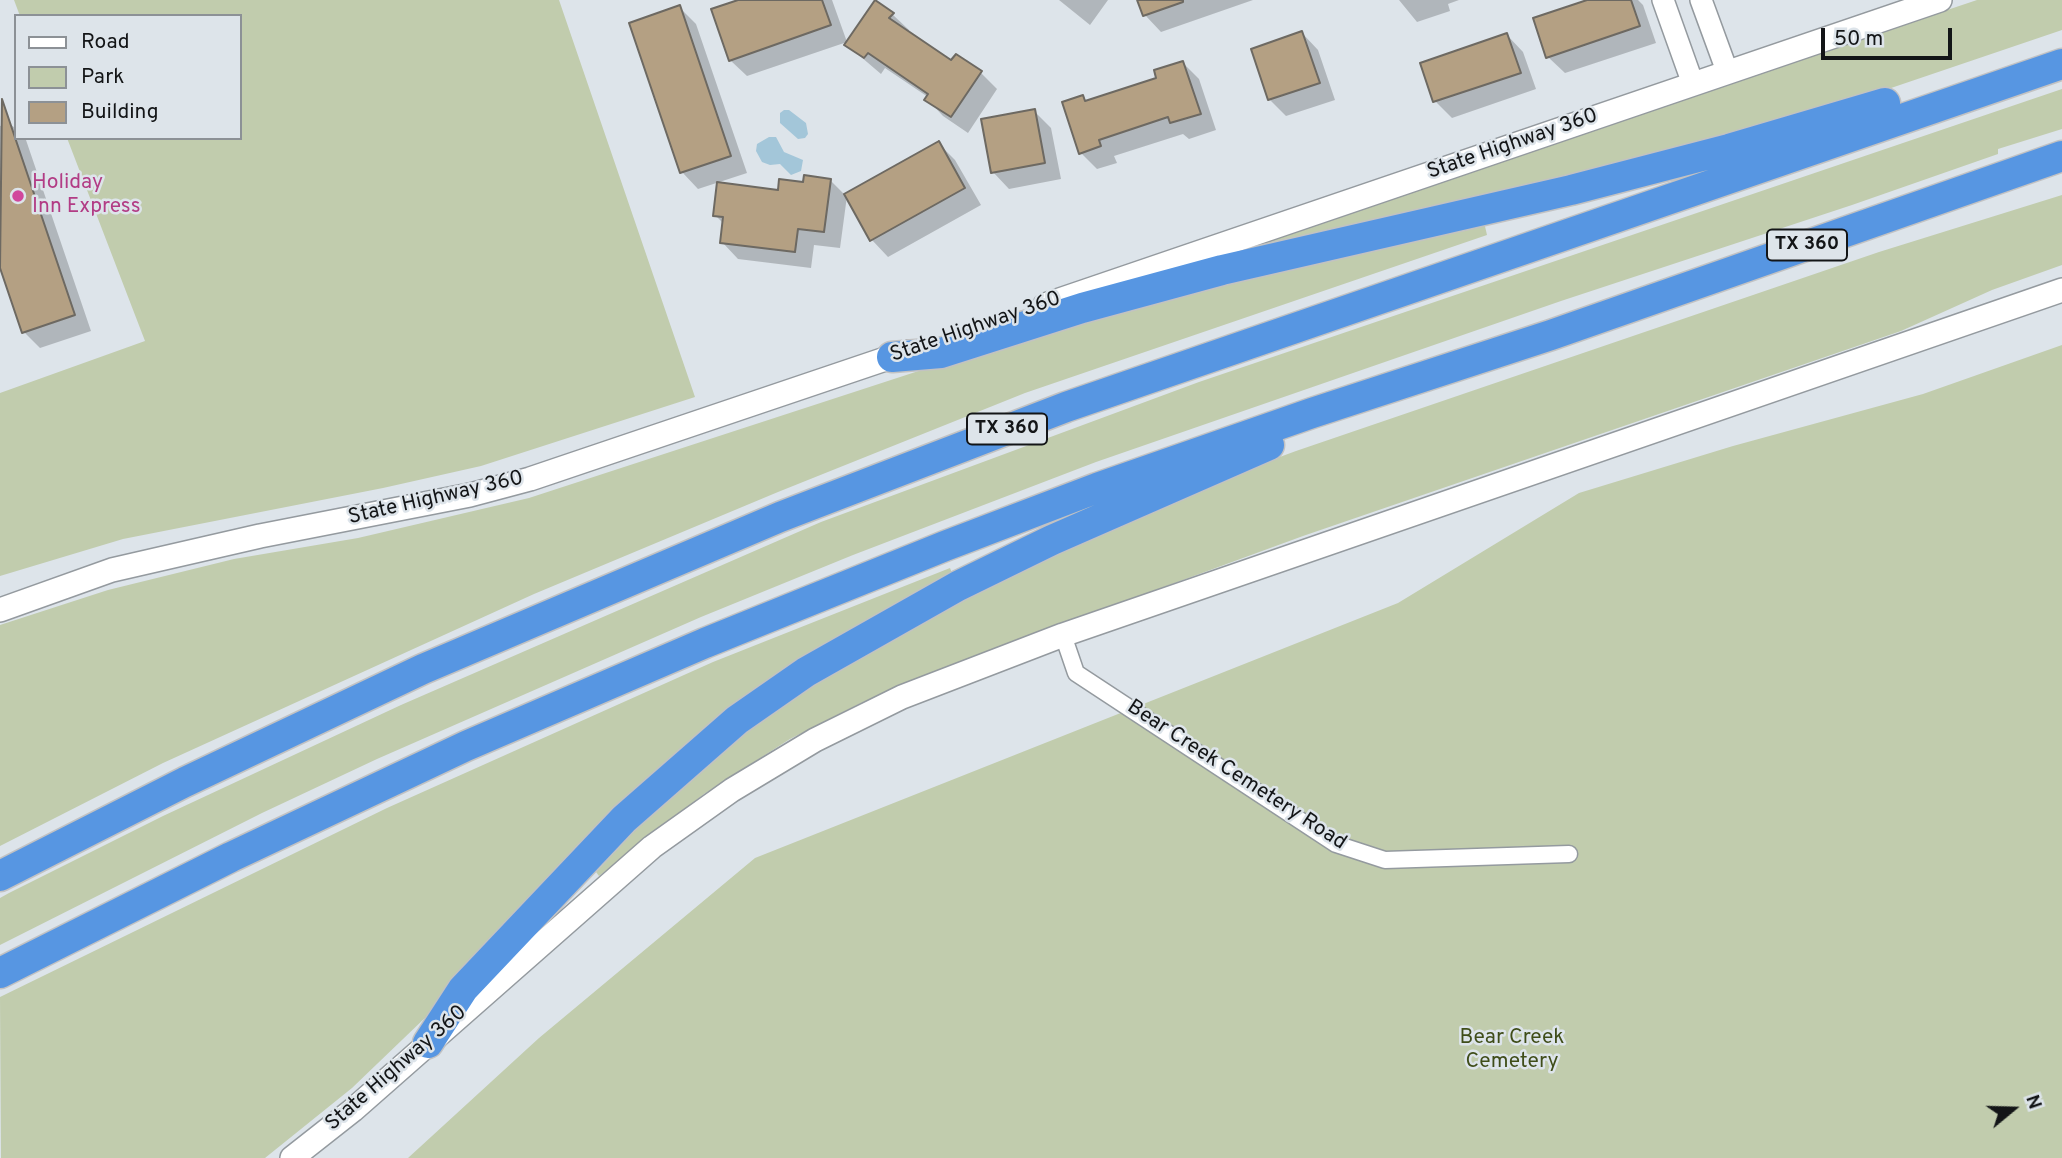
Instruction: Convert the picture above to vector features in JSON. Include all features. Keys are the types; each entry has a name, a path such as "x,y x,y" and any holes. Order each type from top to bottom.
{"highway":[{"path":"892,357 941,353 1082,309 1222,270 1611,180 1850,114 1978,72 2055,66"},
{"name":"TX 360","path":"0,876 185,782 422,669 780,517 1066,407 2055,66"},
{"name":"TX 360","path":"0,973 231,857 583,694 945,546 1097,488 1312,413 1551,335 2062,156"},
{"path":"428,1043 463,989 587,857 680,767 737,720 806,672 958,586 1052,540 1262,451 1312,413"}],"main road":[{"name":"State Highway 360","path":"0,610 111,570 260,536 470,495 530,479 1940,0"},
{"name":"State Highway 360","path":"292,1158 353,1110 652,847 732,790 815,740 902,697 1063,635 2062,290"}],"street":[{"path":"1663,0 1693,84"},
{"path":"1701,0 1727,71"},
{"name":"Bear Creek Cemetery Road","path":"1063,635 1076,673 1336,844 1385,860 1569,854"}],"green space":[{"path":"14,0 559,0 695,397 481,466 123,539 0,576 0,393 145,341 68,140 242,140 242,14 19,14"},
{"path":"1977,0 2062,0 2062,30 1838,106 1592,172 1253,253 1251,244"},
{"path":"2062,89 2062,129 1998,149 1998,154 1852,205 1561,301 1096,462 853,555 701,617 377,759 262,813 0,945 0,898 9,893 163,816 401,705 821,522 1199,382"},
{"path":"2062,195 2062,265 1992,290 1901,331 1303,536 940,669 863,702 790,739 704,794 599,876 596,872 636,829 633,823 757,717 934,609 1204,485 1296,451 1879,252"},
{"path":"1484,222 1487,235 1025,393 534,594 163,763 0,846 0,625 108,590 234,559 358,538 529,498 1124,304"},
{"name":"Bear Creek Cemetery","path":"2062,345 2062,1158 408,1158 539,1038 755,858 1398,603 1579,493 1733,446 1923,394"},
{"path":"950,568 954,578 782,675 352,1088 265,1158 1,1158 0,997 387,808 713,662"}],"water":[{"path":"789,110 806,123 808,134 805,138 798,139 780,123 780,113"},
{"path":"769,137 776,137 784,152 803,160 801,171 791,175 780,164 762,162 756,151 757,144"}],"building":[{"path":"738,0 822,0 831,25 729,61 711,9"},
{"path":"875,0 894,13 889,18 951,60 956,54 982,71 951,117 924,100 928,94 868,53 864,58 844,45"},
{"path":"1137,0 1183,0 1183,2 1143,16"},
{"path":"1587,0 1631,0 1640,26 1546,58 1533,18"},
{"path":"680,5 731,156 680,173 629,23"},
{"path":"1302,31 1320,83 1268,100 1251,49"},
{"path":"1507,33 1521,73 1433,102 1420,63"},
{"path":"1183,61 1201,114 1170,123 1168,117 1099,140 1101,146 1079,154 1062,102 1083,95 1085,101 1156,78 1154,70"},
{"name":"Holiday Inn Express","path":"2,99 75,315 22,333 0,268"},
{"path":"1035,109 1045,163 991,173 981,119"},
{"path":"939,141 965,188 870,241 844,194"},
{"path":"804,175 831,179 824,232 798,229 795,252 720,243 723,217 713,216 717,182 778,190 779,179 803,182"}],"place":[{"name":"Holiday Inn Express","path":"18,196"}]}
